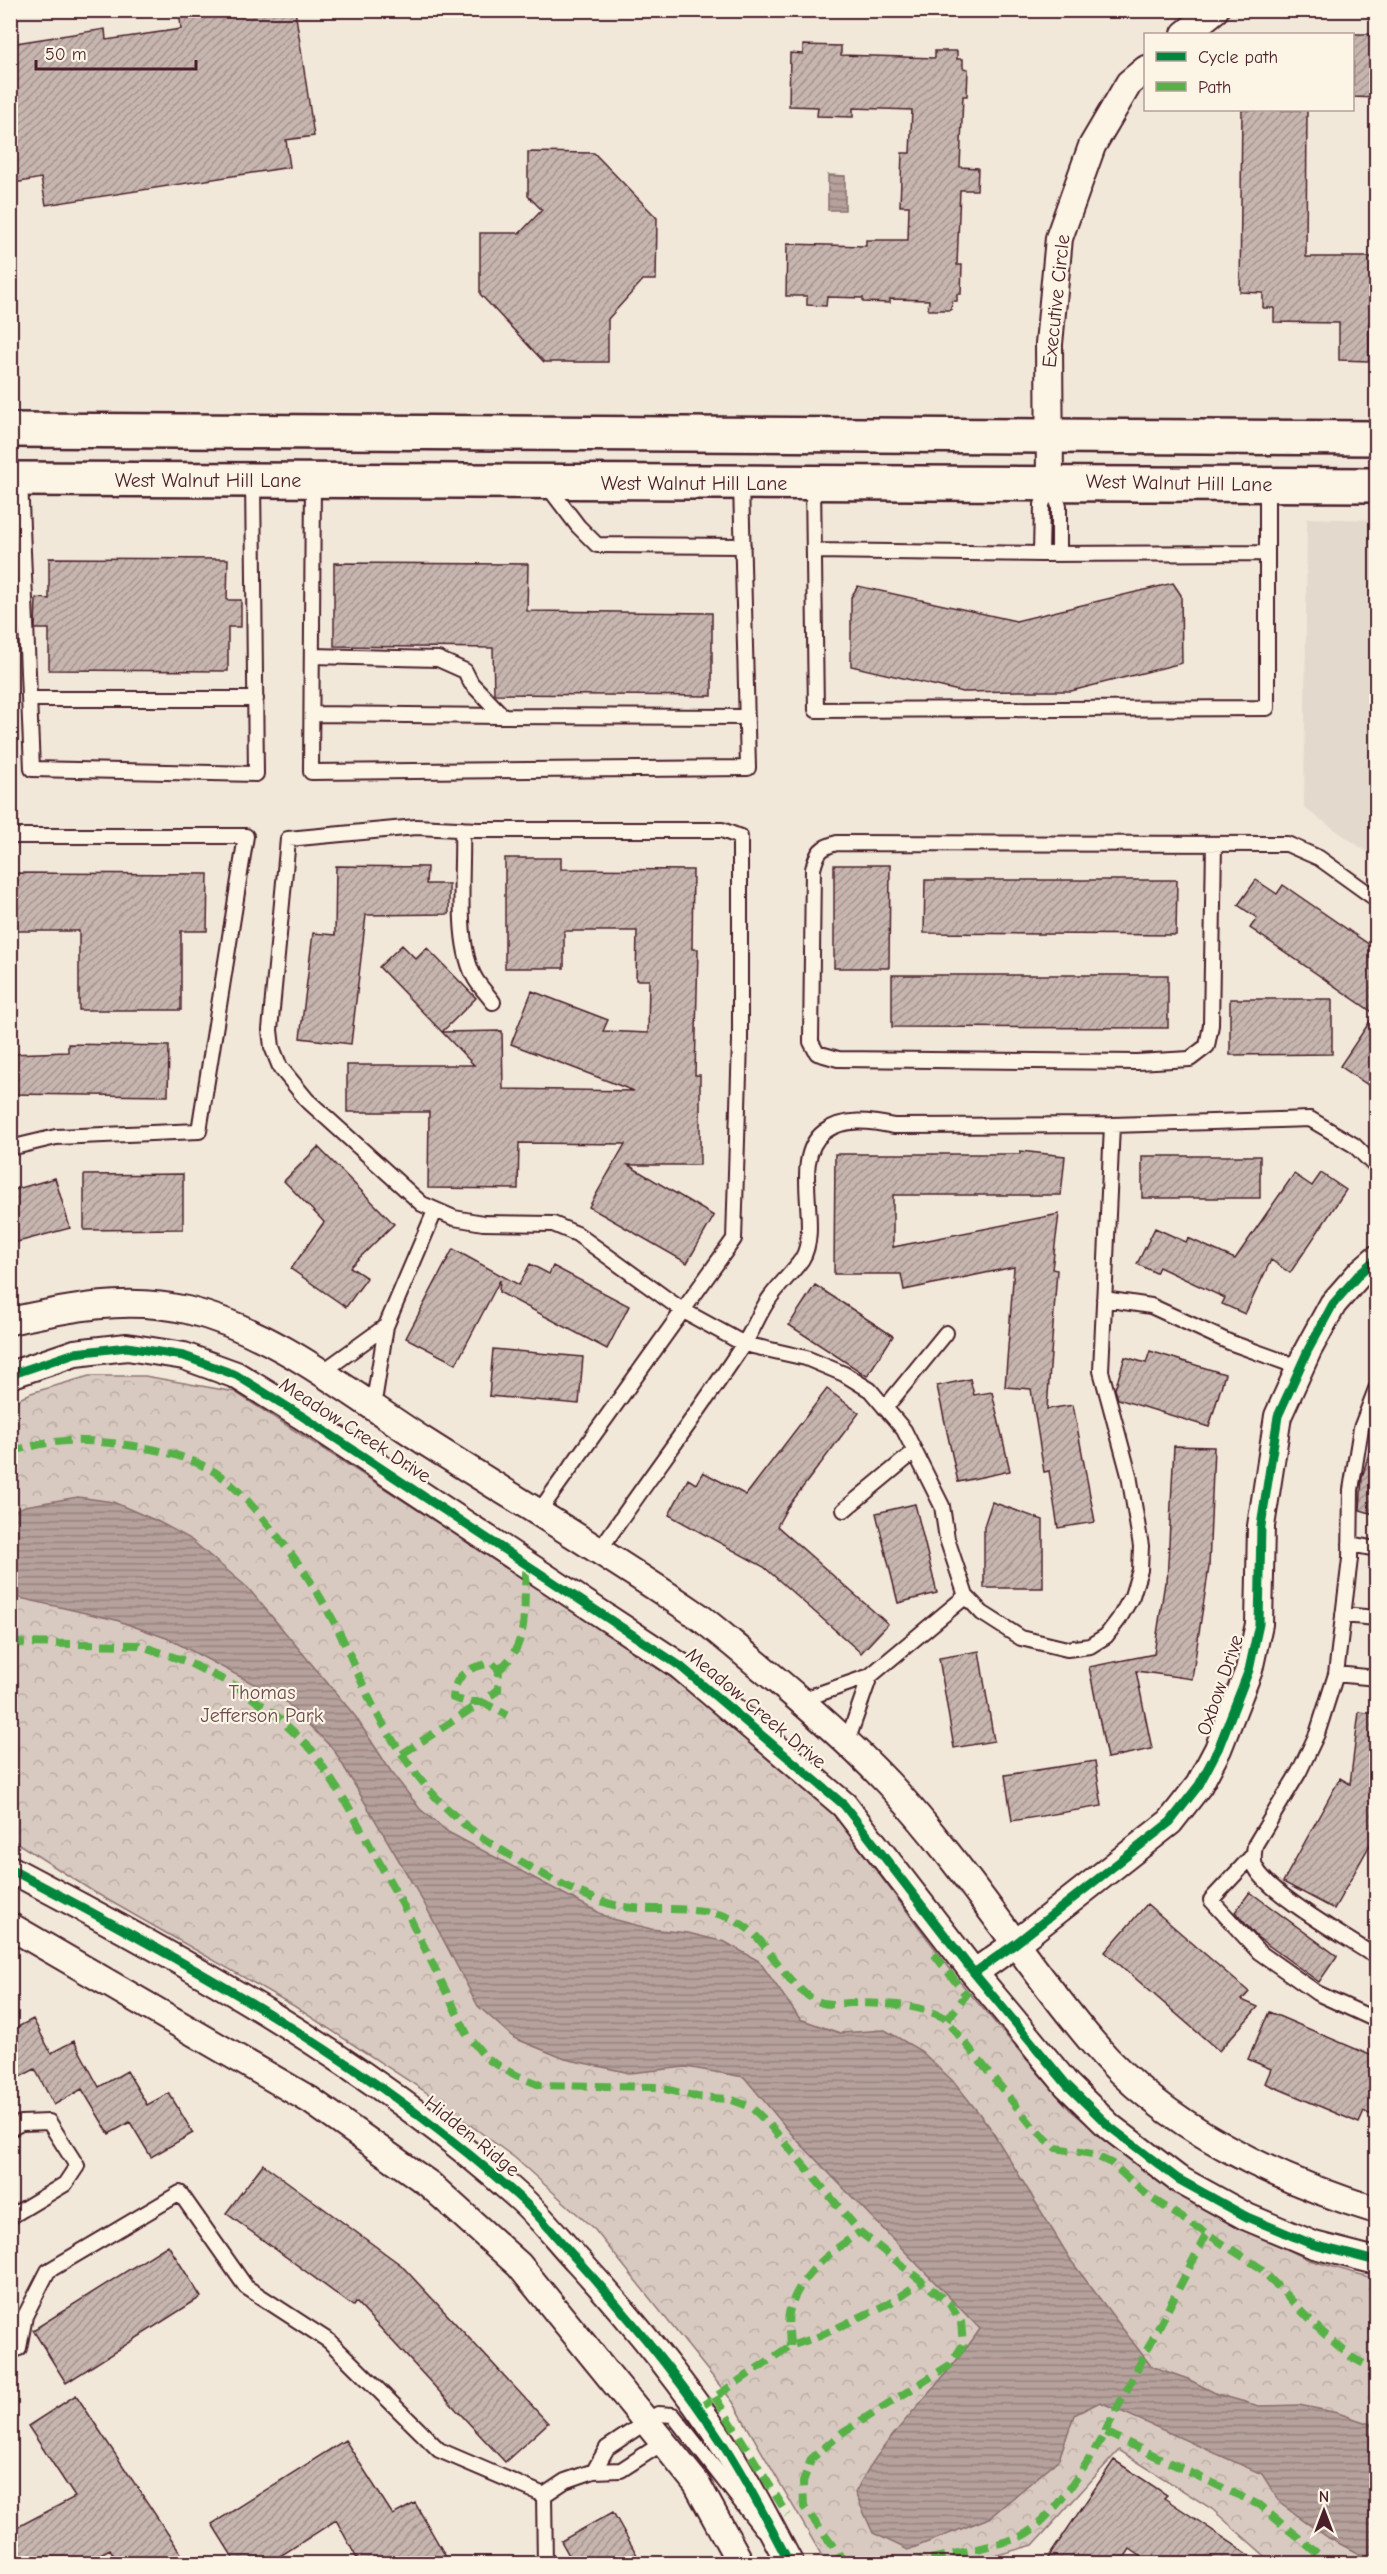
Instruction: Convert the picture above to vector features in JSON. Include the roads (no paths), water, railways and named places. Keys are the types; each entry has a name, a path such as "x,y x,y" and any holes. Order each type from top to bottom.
{"main road":[{"path":"10,430 1377,438"},
{"name":"West Walnut Hill Lane","path":"15,479 1377,485"}],"street":[{"path":"1186,33 1215,10"},
{"name":"Executive Circle","path":"1050,483 1049,344 1059,238 1092,146 1129,83 1144,71"},
{"name":"Oxbow Drive","path":"974,1973 1015,1944 1170,1822 1199,1785 1218,1749 1249,1670 1259,1624 1261,1526 1278,1416 1302,1368 1308,1350 1333,1304 1360,1272 1377,1259"},
{"name":"Meadow Creek Drive","path":"10,1321 92,1305 165,1306 238,1326 267,1340 321,1373 537,1514 599,1551 701,1618 801,1700 847,1742 891,1786 932,1836 1096,2047 1133,2082 1189,2126 1266,2169 1333,2197 1377,2210"},
{"name":"Meadow Creek Drive","path":"10,1375 75,1353 127,1347 184,1356 246,1381 680,1666 844,1805 974,1973 1067,2085 1110,2127 1179,2179 1248,2217 1314,2245 1377,2262"},
{"name":"Hidden Ridge","path":"10,1869 130,1932 308,2038 412,2110 522,2200 622,2309 699,2408 727,2450 787,2558"},
{"path":"10,1926 310,2100 429,2184 519,2265 697,2484 741,2564"}],"lane":[{"path":"15,479 32,770 256,774 253,480"},
{"path":"314,481 311,772 748,768 741,483"},
{"path":"544,482 578,526 597,545 743,546"},
{"path":"1050,483 1059,506 1059,554"},
{"path":"1041,554 1042,505 1050,483"},
{"path":"813,484 816,710 1267,708 1267,484"},
{"path":"814,551 1041,554 1267,553"},
{"path":"312,656 438,659 465,671 471,683 503,716"},
{"path":"29,699 256,699"},
{"path":"312,714 747,717"},
{"path":"537,1514 682,1310 734,1239 740,1052 740,837 722,830 416,827 288,839 270,1030 272,1047 280,1067 308,1100 422,1204 435,1211 454,1218 483,1223 553,1224 577,1234 682,1310 744,1344 806,1358 844,1374 870,1390 904,1430 942,1506 947,1539 966,1596 982,1613 1021,1638 1067,1649 1090,1646 1106,1636 1132,1596 1140,1570 1141,1546 1129,1475 1101,1371 1112,1125"},
{"path":"462,829 463,908 468,960 475,979 493,1002"},
{"path":"10,836 246,836 199,1131 56,1137 10,1148"},
{"path":"1214,844 1211,1025 1207,1046 1190,1059 1137,1062 838,1059 817,1053 811,1042 813,869 816,855 823,847 837,843 1287,844 1318,858 1377,899"},
{"path":"599,1551 744,1344 767,1302 802,1258 807,1243 808,1167 814,1145 823,1132 842,1124 866,1120 894,1126 1112,1125 1310,1119 1354,1145 1377,1167"},
{"path":"374,1408 386,1326 435,1211"},
{"path":"1104,1299 1151,1306 1229,1342 1302,1368"},
{"path":"321,1373 386,1326"},
{"path":"885,1408 946,1333"},
{"path":"1377,1389 1360,1428 1351,1490 1350,1544 1336,1674 1317,1734 1299,1772 1255,1845 1254,1854 1257,1869 1288,1899 1368,1952 1377,1954"},
{"path":"844,1510 914,1452"},
{"path":"1350,1544 1377,1549"},
{"path":"801,1700 870,1676 966,1596"},
{"path":"1343,1615 1377,1618"},
{"path":"1336,1674 1377,1678"},
{"path":"847,1742 870,1676"},
{"path":"1254,1854 1211,1900 1259,1952 1317,1993 1377,2020"},
{"path":"10,2129 21,2123 49,2122 77,2166 65,2184 10,2217"},
{"path":"10,2353 19,2348 25,2316 48,2271 180,2193 246,2287 329,2341 439,2450 543,2495"},
{"path":"594,2472 607,2448 658,2414 673,2415 754,2521 787,2558"},
{"path":"543,2495 565,2481 594,2472 621,2470 664,2442"},
{"path":"543,2495 545,2564"}],"park label":[{"name":"Thomas Jefferson Park","path":"262,1704"}]}
